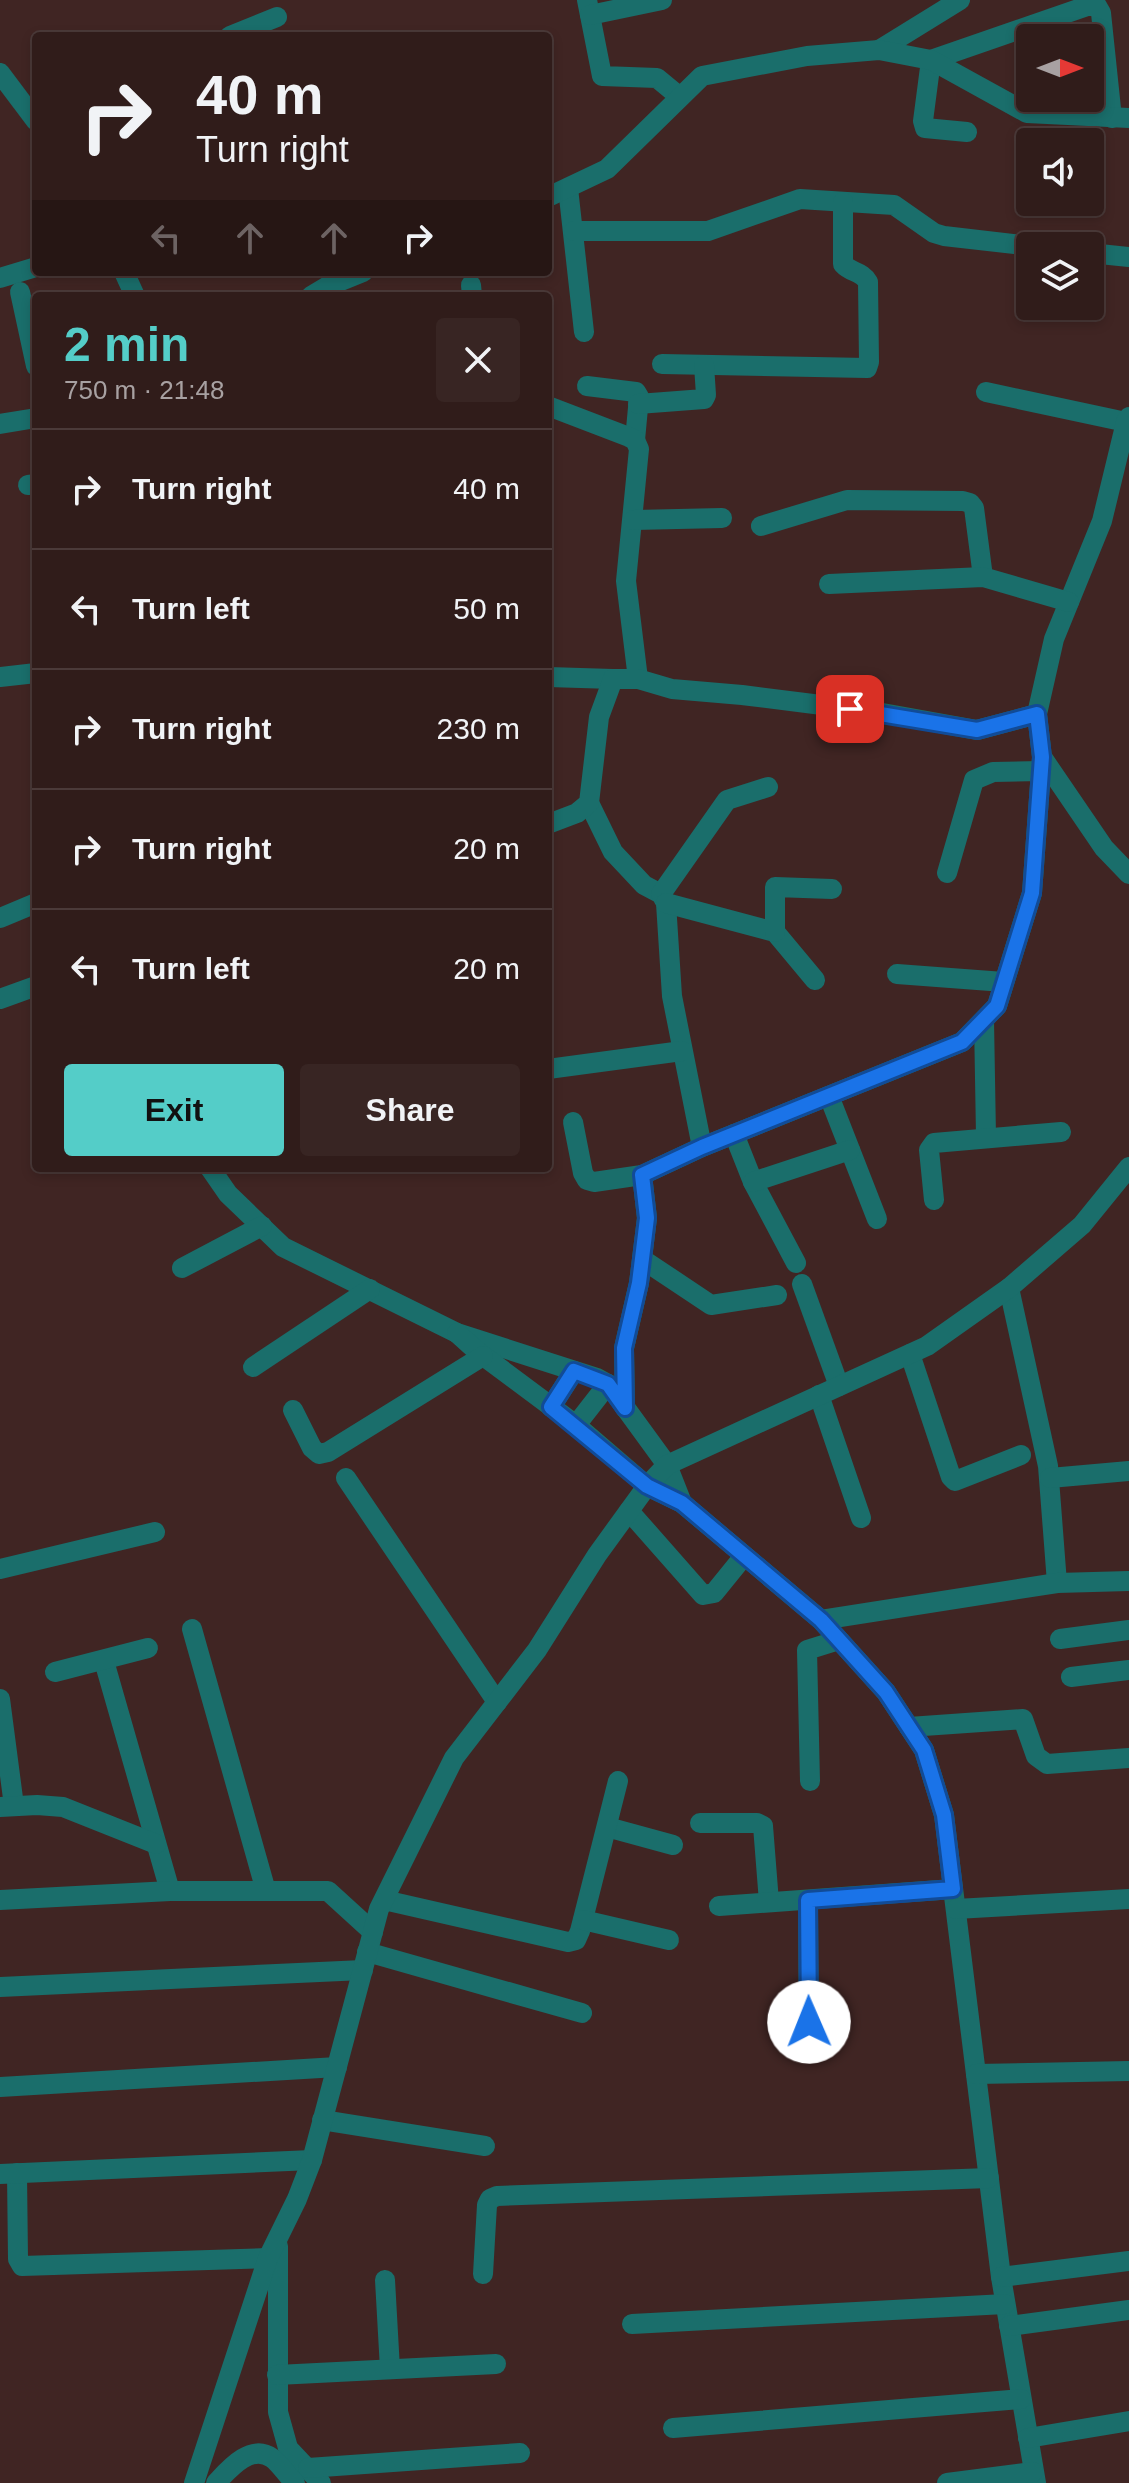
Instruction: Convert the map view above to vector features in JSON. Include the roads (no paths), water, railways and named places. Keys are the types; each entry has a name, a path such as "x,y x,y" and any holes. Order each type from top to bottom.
{"street":[{"path":"662,0 588,8 602,76 657,78 680,97"},
{"path":"879,50 960,0"},
{"path":"552,195 607,169 702,76 807,56 879,50 931,60 1027,113 1120,118 1101,13 1097,6 1087,6 931,60"},
{"path":"240,32 277,17"},
{"path":"931,60 923,121 925,128 967,132"},
{"path":"0,73 32,113"},
{"path":"568,188 584,332"},
{"path":"574,231 708,231 792,200 894,205 934,233 1016,244"},
{"path":"662,364 867,368 868,282 860,272 843,264 843,202"},
{"path":"1104,254 1129,257"},
{"path":"0,278 32,268"},
{"path":"322,288 353,276"},
{"path":"20,292 32,348"},
{"path":"638,404 704,399 704,365"},
{"path":"587,386 636,392 639,397 634,520 626,581 638,679"},
{"path":"573,1122 587,1180 594,1182 642,1175 702,1147 962,1042 997,1006 1032,893 1041,764 1037,714 1054,639 1102,521 1127,419 986,392"},
{"path":"552,408 635,440"},
{"path":"0,424 32,419"},
{"path":"761,526 847,500 970,503 974,508 983,577"},
{"path":"634,520 722,518"},
{"path":"829,584 983,577 1069,602"},
{"path":"0,677 32,673"},
{"path":"552,677 638,679 672,689 832,706 977,730 1037,714"},
{"path":"613,679 599,717 589,803 613,852 644,885 664,899 775,932 815,980"},
{"path":"947,873 974,780 993,772 1041,764"},
{"path":"1041,764 1104,848 1129,874"},
{"path":"702,1147 672,996 664,899 727,800 768,787"},
{"path":"552,822 577,813 589,803"},
{"path":"775,932 775,887 832,889"},
{"path":"0,918 32,905"},
{"path":"897,974 1004,982"},
{"path":"0,999 32,987"},
{"path":"984,1020 986,1136"},
{"path":"552,1068 682,1051"},
{"path":"829,1096 877,1219"},
{"path":"934,1200 930,1145 986,1136 1061,1132"},
{"path":"734,1134 753,1182 796,1263"},
{"path":"753,1182 850,1150"},
{"path":"194,2483 268,2258 312,2160 384,1900 454,1758 537,1650 597,1555 647,1486 667,1465 927,1346 1009,1288 1082,1225 1129,1167"},
{"path":"213,1172 228,1194 283,1247 457,1333 608,1384 667,1465 682,1503"},
{"path":"625,1408 624,1348 639,1283 647,1218 642,1175"},
{"path":"1103,1199 1129,1198"},
{"path":"182,1268 262,1226"},
{"path":"642,1259 711,1305 777,1295"},
{"path":"802,1284 839,1386"},
{"path":"1009,1288 1050,1478 1057,1583"},
{"path":"253,1367 370,1289"},
{"path":"457,1333 576,1425 647,1486 682,1503 821,1620 886,1692 924,1750 944,1815 1001,2277 1035,2477 947,2483"},
{"path":"910,1354 951,1477 955,1481 1021,1455"},
{"path":"293,1410 312,1448 319,1454 328,1452 483,1356"},
{"path":"551,1407 574,1371"},
{"path":"576,1425 608,1384"},
{"path":"819,1395 861,1518"},
{"path":"1050,1478 1129,1471"},
{"path":"346,1478 497,1702"},
{"path":"629,1511 703,1595 714,1593 744,1556"},
{"path":"0,1569 155,1532"},
{"path":"821,1620 1057,1583 1129,1581"},
{"path":"192,1629 266,1891"},
{"path":"1060,1639 1129,1630"},
{"path":"810,1781 807,1650 839,1640"},
{"path":"55,1672 148,1648"},
{"path":"104,1661 170,1891"},
{"path":"1071,1677 1129,1670"},
{"path":"0,1699 7,1807 63,1807 156,1844"},
{"path":"909,1727 1023,1719 1036,1756 1047,1764 1129,1758"},
{"path":"384,1900 568,1942 576,1940 618,1781"},
{"path":"700,1823 757,1823 763,1826 769,1902"},
{"path":"607,1827 673,1845"},
{"path":"0,1900 170,1891 328,1891 373,1932"},
{"path":"719,1906 808,1900 1129,1899"},
{"path":"808,1900 809,2052"},
{"path":"583,1920 669,1940"},
{"path":"0,1987 365,1961 582,2013"},
{"path":"0,2087 337,2067"},
{"path":"976,2074 1129,2071"},
{"path":"322,2120 485,2146"},
{"path":"268,2258 22,2266 18,2259 8,2174 312,2160"},
{"path":"483,2274 487,2205 490,2199 497,2196 989,2178"},
{"path":"278,2238 278,2412 288,2448 308,2478"},
{"path":"1001,2277 1129,2261"},
{"path":"385,2280 390,2369"},
{"path":"632,2324 1005,2304"},
{"path":"1009,2326 1129,2310"},
{"path":"277,2375 496,2364"},
{"path":"673,2428 1021,2399"},
{"path":"1028,2438 1129,2421"},
{"path":"216,2483 231,2466 248,2455 260,2453 308,2478 520,2453"}]}
